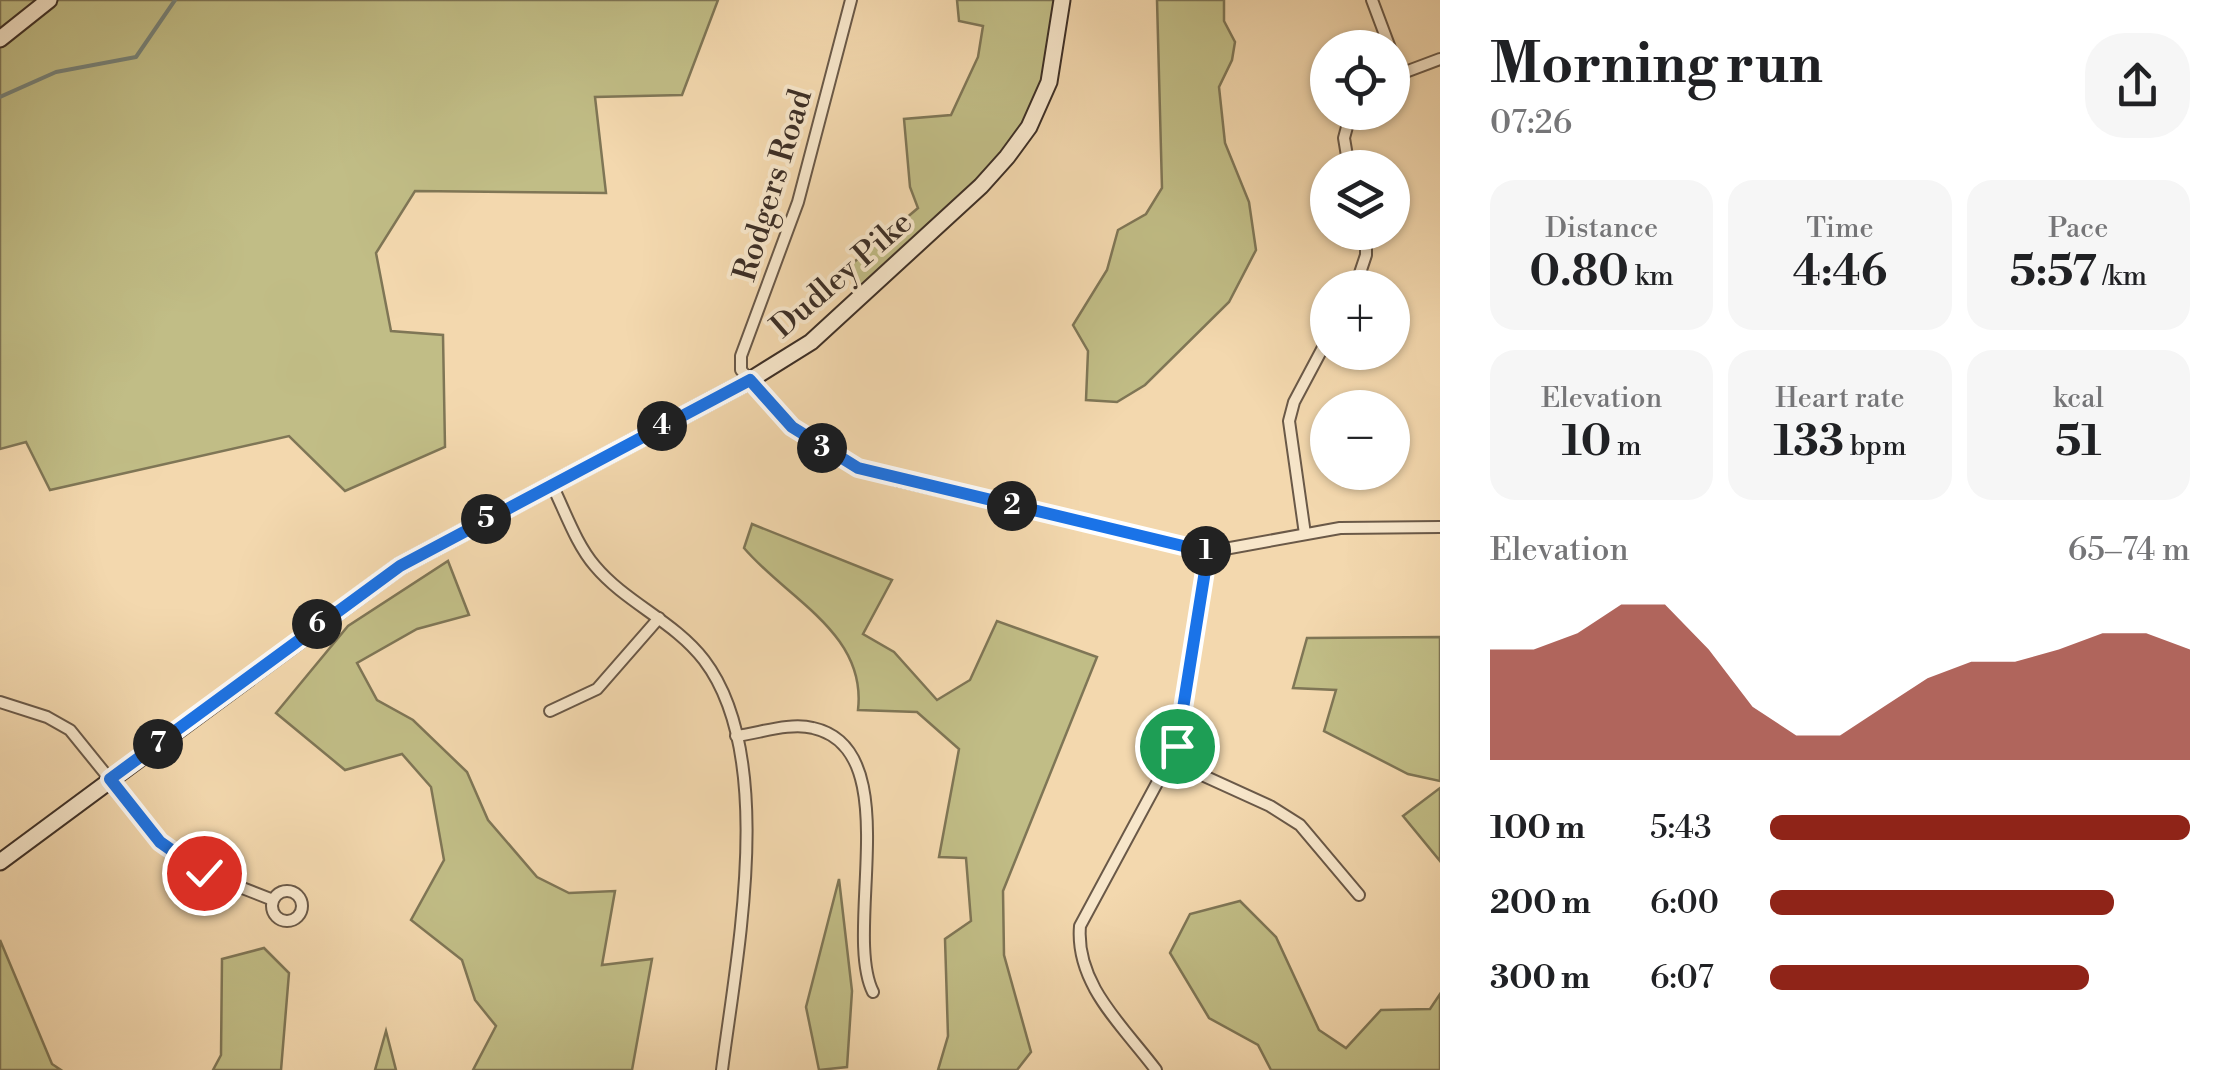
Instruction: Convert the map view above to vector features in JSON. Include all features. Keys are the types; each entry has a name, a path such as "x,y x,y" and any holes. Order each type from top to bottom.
{"street":[{"path":"0,39 50,0"},
{"name":"Rodgers Road","path":"750,380 741,370 740,356 798,202 851,0"},
{"name":"Dudley Pike","path":"0,862 400,566 750,380 811,342 981,186 1029,127 1049,82 1062,0"},
{"path":"1372,0 1384,30"},
{"path":"1410,71 1440,59"},
{"path":"1305,534 1290,422 1294,402 1311,370"},
{"path":"750,380 792,427 858,468 1208,552 1305,534 1384,526 1440,527"},
{"path":"552,485 594,564 706,663 736,736 745,912 722,1070"},
{"path":"1153,1069 1089,982 1078,951 1080,926 1172,761 1188,697 1208,552"},
{"path":"550,711 597,689 659,618"},
{"path":"0,702 58,722 86,747 168,850 204,873 273,900"},
{"path":"736,736 814,728 838,740 852,758 866,811 864,965 873,992"},
{"path":"1172,761 1270,806 1300,825 1359,894"}],"shaded area":[{"path":"0,0 718,0 682,95 595,97 606,193 415,191 376,253 391,331 443,335 445,447 345,491 289,436 50,490 26,442 0,449"},
{"path":"957,0 1062,0 1054,64 1007,157 866,292 847,268 918,208 910,187 904,119 951,115 978,57 983,26 959,21"},
{"path":"1157,0 1224,0 1224,21 1235,42 1232,60 1219,87 1225,143 1249,202 1256,250 1229,302 1145,385 1117,402 1086,400 1088,351 1073,325 1107,270 1118,230 1146,214 1162,188"},
{"path":"752,524 892,580 863,634 894,652 937,700 970,680 997,621 1097,657 1003,891 1004,955 1031,1052 1017,1070 938,1070 948,1036 945,939 971,921 966,858 939,857 959,749 917,712 858,710 857,683 850,659 837,638 744,548"},
{"path":"448,561 469,615 417,629 357,663 377,700 413,720 467,772 488,820 537,877 569,893 615,891 602,965 652,959 632,1070 473,1070 496,1026 475,1000 462,960 411,920 444,860 431,787 402,754 345,770 276,713 348,626"},
{"path":"1440,637 1440,781 1408,774 1324,731 1336,690 1293,688 1307,638"},
{"path":"1440,788 1440,861 1403,816"},
{"path":"839,879 852,991 847,1067 819,1070 806,1007"},
{"path":"1240,901 1276,937 1319,1030 1346,1048 1381,1010 1430,1009 1440,994 1440,1070 1271,1070 1258,1045 1209,1018 1170,953 1190,914"},
{"path":"0,940 52,1064 61,1070 0,1070"},
{"path":"264,948 289,973 281,1070 213,1070 221,1055 222,959"},
{"path":"386,1031 396,1070 375,1070"}],"waterway":[{"path":"0,97 56,72 136,57 175,0"}],"route":[{"path":"204,873 168,850 151,833 110,779 400,566 750,380 792,427 858,468 1208,552 1188,697 1177,746"}]}
